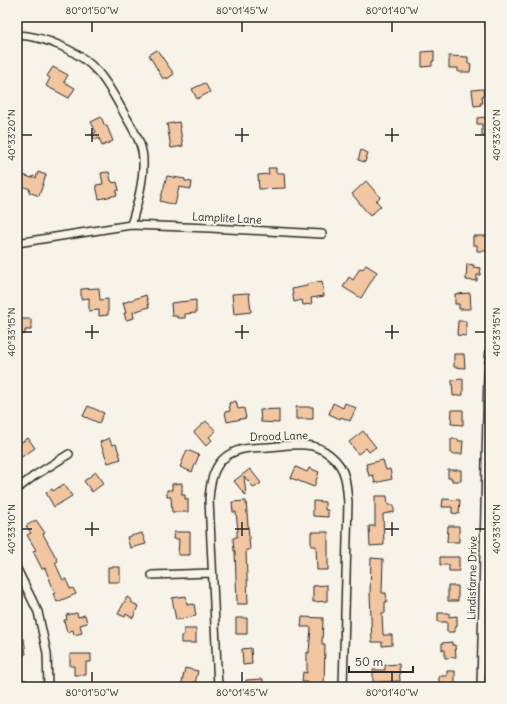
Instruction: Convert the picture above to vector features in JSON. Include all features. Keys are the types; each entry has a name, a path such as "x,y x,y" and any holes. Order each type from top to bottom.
{"street":[{"path":"489,17 490,28"},
{"path":"17,35 37,37 49,41 77,55 97,70 112,90 136,134 143,158 139,194 131,225"},
{"name":"Lamplite Lane","path":"17,243 131,225 322,234"},
{"name":"Lindisfarne Drive","path":"481,687 488,372 490,350"},
{"name":"Drood Lane","path":"218,687 211,573 209,500 214,473 222,460 233,451 241,449 306,445 319,448 336,461 343,471 347,487 348,502 343,687"},
{"path":"17,489 34,476 69,454"},
{"path":"17,568 38,612 47,653 48,687"},
{"path":"152,575 211,573"}],"building":[{"path":"157,50 174,74 167,79 166,77 163,79 149,55"},
{"path":"434,51 434,61 432,61 432,66 422,67 422,52"},
{"path":"449,56 468,57 468,64 471,64 470,72 458,72 458,68 449,68"},
{"path":"53,67 68,75 64,82 75,88 69,98 46,86 50,78 47,76"},
{"path":"205,83 210,92 197,99 192,89"},
{"path":"483,89 483,103 480,103 481,105 474,106 472,90"},
{"path":"101,117 105,126 107,126 113,141 102,146 99,138 95,140 92,134 96,132 91,122"},
{"path":"486,117 487,119 490,119 490,134 482,135 482,124 477,124 477,118"},
{"path":"179,122 183,146 171,148 167,124"},
{"path":"361,150 368,153 365,162 358,160"},
{"path":"268,168 276,168 276,173 284,173 285,188 259,189 258,175 269,174"},
{"path":"38,172 46,175 39,196 29,192 30,189 19,185 21,182 17,180 17,173 36,178"},
{"path":"109,172 111,181 113,183 117,182 119,190 116,191 117,195 99,199 96,185 103,184 101,173"},
{"path":"167,176 185,179 185,181 192,182 191,189 179,187 175,205 160,201"},
{"path":"366,181 380,197 376,201 381,206 370,216 352,194"},
{"path":"473,236 487,236 487,251 477,251 477,245 473,245"},
{"path":"467,264 474,265 473,267 481,268 480,275 477,275 477,281 466,280"},
{"path":"366,265 377,272 361,298 343,287 349,277 353,280 360,268 363,269"},
{"path":"322,281 324,296 311,298 312,304 303,305 302,300 294,302 292,289"},
{"path":"99,288 100,300 108,299 108,315 99,316 99,310 89,311 89,298 81,299 81,289"},
{"path":"249,293 251,312 234,314 232,294"},
{"path":"470,293 471,309 459,309 459,304 455,304 455,294"},
{"path":"146,295 149,307 133,312 134,318 126,320 124,313 126,313 123,303"},
{"path":"196,300 196,313 185,314 185,318 177,318 177,316 172,316 171,303"},
{"path":"17,319 31,319 31,330 25,330 25,334 18,334"},
{"path":"458,321 466,321 466,336 457,335"},
{"path":"454,354 464,354 465,368 454,367"},
{"path":"463,379 463,395 453,396 452,380"},
{"path":"236,401 238,409 244,408 246,418 227,422 225,412 230,411 229,403"},
{"path":"333,403 343,408 345,403 356,408 350,421 341,417 340,419 329,414"},
{"path":"88,406 104,413 99,423 83,416"},
{"path":"296,407 313,407 313,419 296,419"},
{"path":"279,409 279,423 261,422 260,410"},
{"path":"452,410 463,410 463,425 451,424"},
{"path":"206,421 216,431 209,437 212,440 206,446 194,432"},
{"path":"363,431 376,447 369,452 366,448 358,454 349,442"},
{"path":"28,438 35,448 17,460 17,445"},
{"path":"109,438 112,445 116,444 121,459 108,463 100,442"},
{"path":"451,439 463,441 462,454 451,454"},
{"path":"187,450 199,455 192,472 180,467"},
{"path":"383,460 386,470 390,469 392,479 375,483 373,475 369,476 366,464"},
{"path":"296,467 307,472 309,468 319,472 314,487 291,478"},
{"path":"250,469 261,483 254,488 244,476 246,496 234,481"},
{"path":"448,470 461,470 461,481 452,481 452,478 448,478"},
{"path":"96,472 104,483 92,492 84,481"},
{"path":"182,483 182,495 185,495 185,499 188,499 188,512 172,512 171,497 167,497 167,490 172,490 172,484"},
{"path":"64,484 72,496 54,507 46,493 52,489 53,491"},
{"path":"375,496 387,496 388,505 394,505 394,512 383,514 384,545 370,546 369,526 375,526"},
{"path":"443,499 460,500 459,514 452,513 452,507 442,507"},
{"path":"246,501 250,550 246,550 248,604 237,604 235,551 233,538 237,537 238,531 236,512 233,512 232,502"},
{"path":"313,501 325,502 325,510 328,510 328,517 313,516"},
{"path":"36,520 45,533 43,534 58,561 55,563 63,580 66,579 70,589 73,588 76,594 57,602 45,568 42,569 33,551 36,550 27,535 31,533 26,526"},
{"path":"448,526 459,526 459,542 447,542"},
{"path":"174,532 190,532 190,555 178,555 179,539 173,539"},
{"path":"311,532 328,532 328,570 317,570 316,546 311,546"},
{"path":"142,533 146,544 130,548 127,537"},
{"path":"440,557 459,557 459,571 449,571 449,565 440,565"},
{"path":"371,558 383,559 382,593 386,593 387,602 385,602 385,613 382,613 383,635 392,635 392,645 382,646 382,642 372,642 370,593"},
{"path":"108,567 120,567 120,582 108,582"},
{"path":"327,585 327,601 313,602 313,586"},
{"path":"448,586 458,586 458,601 448,601"},
{"path":"186,596 187,605 194,604 196,616 176,620 172,598"},
{"path":"127,597 132,600 131,602 138,606 133,618 126,614 125,617 118,614"},
{"path":"77,613 78,617 85,615 87,623 80,625 82,633 74,635 73,630 67,632 64,620 67,620 66,615"},
{"path":"438,613 449,613 449,617 457,616 457,627 455,627 455,632 447,632 447,622 438,622"},
{"path":"302,617 323,618 322,644 325,644 324,687 307,687 307,682 302,682 303,672 307,673 307,652 309,653 311,627 301,627"},
{"path":"236,618 247,618 247,634 236,634"},
{"path":"184,629 196,629 196,643 181,643 181,636 184,635"},
{"path":"24,639 26,654 17,656 17,640"},
{"path":"452,642 452,645 455,645 456,657 445,658 445,650 442,650 442,643"},
{"path":"251,648 252,664 243,665 242,649"},
{"path":"70,654 91,654 91,662 86,662 86,675 74,675 74,666 70,666"},
{"path":"399,664 400,681 373,682 373,670 385,670 385,665"},
{"path":"185,668 198,671 194,687 181,687"},
{"path":"447,671 455,671 455,687 439,687 439,676 447,676"},
{"path":"263,679 263,687 246,687 246,680"},
{"path":"17,680 26,680 26,687 17,687"}]}
